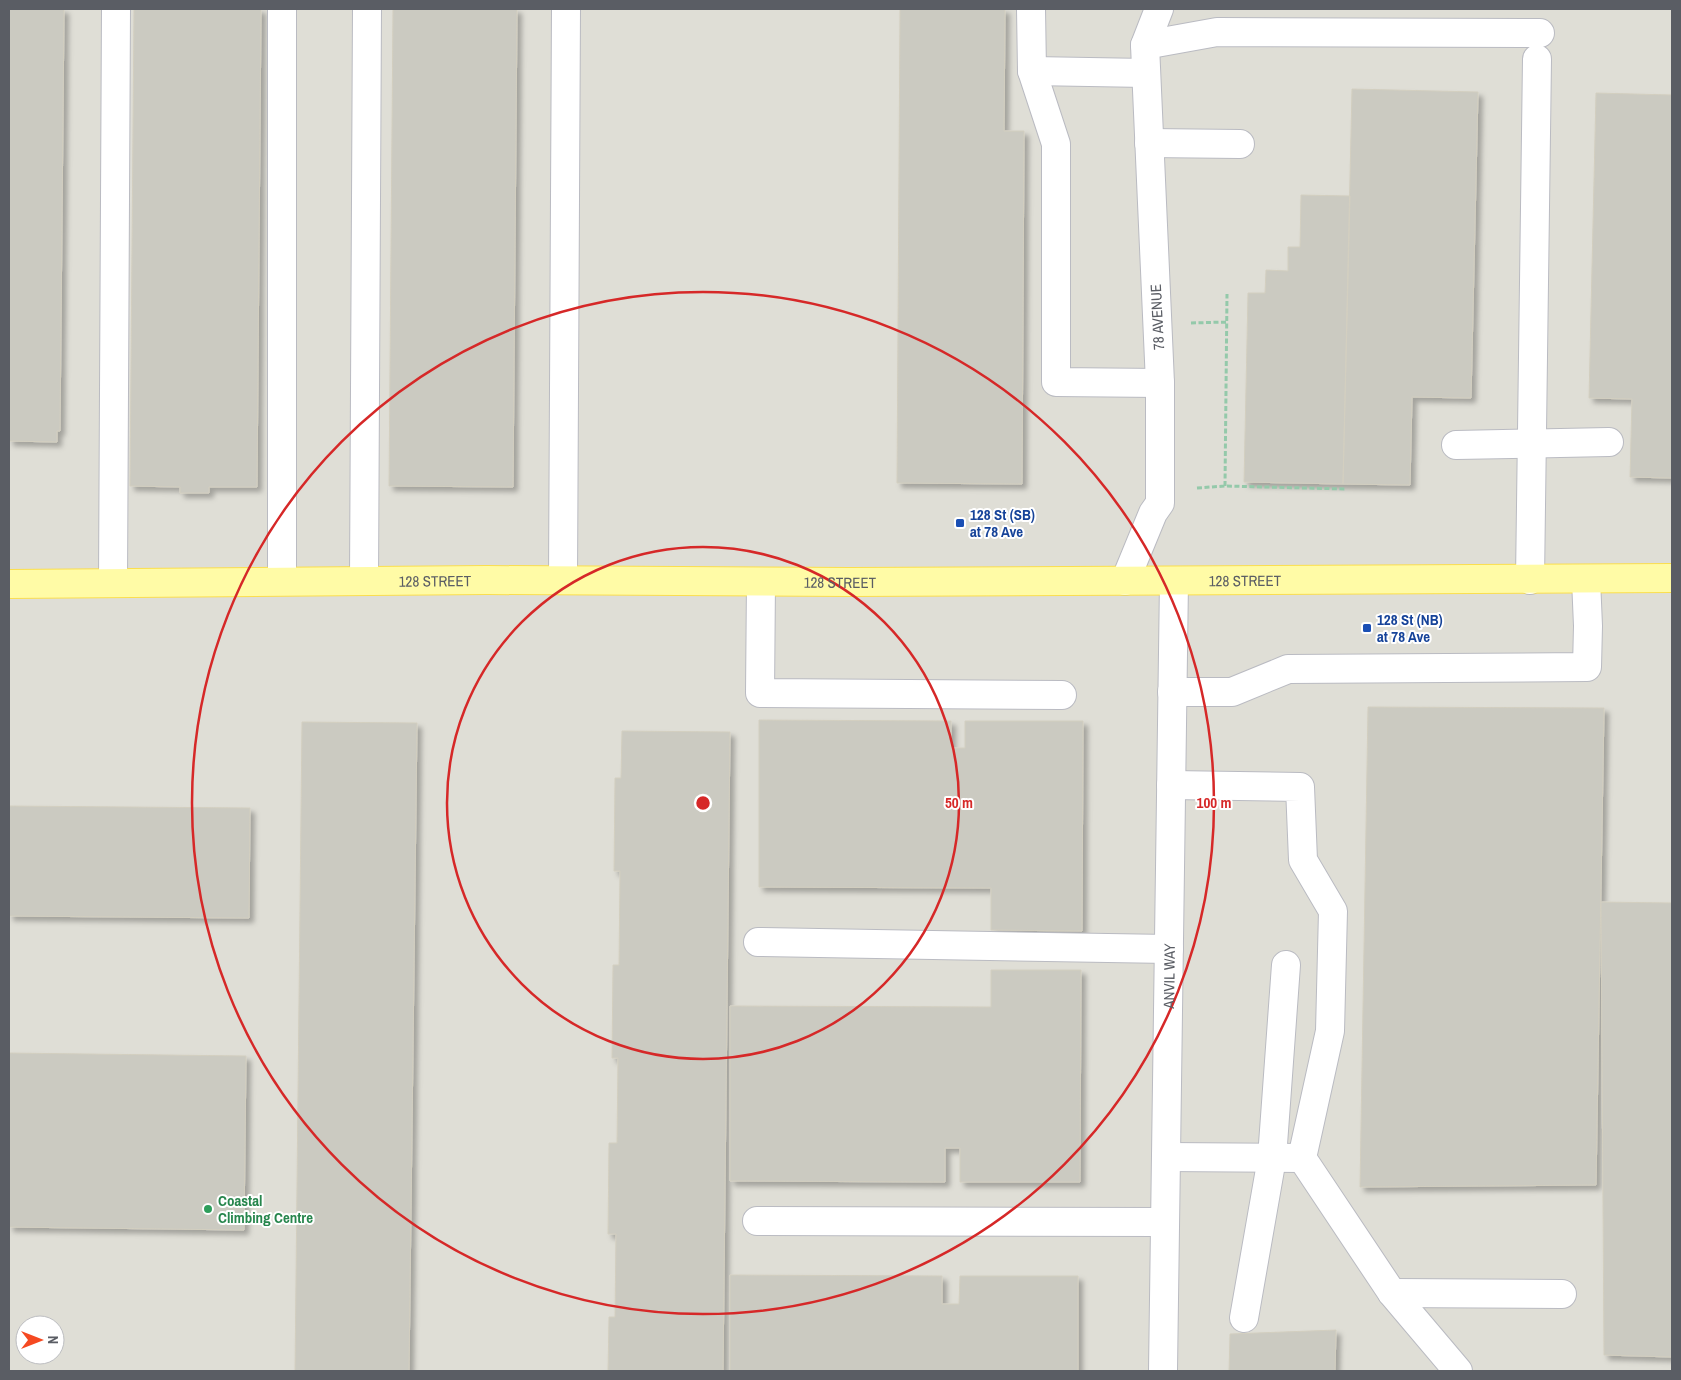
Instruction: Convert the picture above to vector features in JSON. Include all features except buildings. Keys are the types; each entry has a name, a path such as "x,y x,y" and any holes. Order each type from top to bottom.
{"main road":[{"name":"128 STREET","path":"9,584 364,580 761,582 1672,578"}],"street":[{"path":"113,583 116,9"},
{"path":"282,9 282,581"},
{"path":"364,580 367,9"},
{"path":"563,580 566,9"},
{"path":"1031,9 1032,71 1056,144 1056,382 1160,383"},
{"path":"1145,45 1158,9"},
{"path":"1145,45 1217,32 1540,33"},
{"name":"78 AVENUE","path":"1125,581 1160,503 1160,383 1145,45"},
{"path":"1530,580 1537,60"},
{"path":"1032,71 1146,73"},
{"path":"1149,143 1240,144"},
{"path":"1456,445 1609,442"},
{"path":"1172,692 1232,692 1288,669 1587,668 1586,579"},
{"name":"ANVIL WAY","path":"1163,1371 1174,580"},
{"path":"761,582 760,693 1062,695"},
{"path":"1171,785 1300,787 1303,860 1332,911 1330,1031 1302,1158 1392,1292 1458,1371"},
{"path":"758,942 1169,949"},
{"path":"1244,1318 1272,1158 1286,965"},
{"path":"1166,1157 1302,1158"},
{"path":"757,1221 1165,1222"},
{"path":"1392,1292 1562,1294"}],"path":[{"path":"1224,486 1227,294"},
{"path":"1191,323 1226,322"},
{"path":"1197,488 1224,486 1345,489"}],"shaded area":[{"path":"9,9 1672,9 1672,1371 9,1371"}],"place":[{"name":"128 St (SB) at 78 Ave","path":"960,523"},
{"name":"128 St (NB) at 78 Ave","path":"1367,628"},
{"name":"Coastal Climbing Centre","path":"208,1209"}]}
